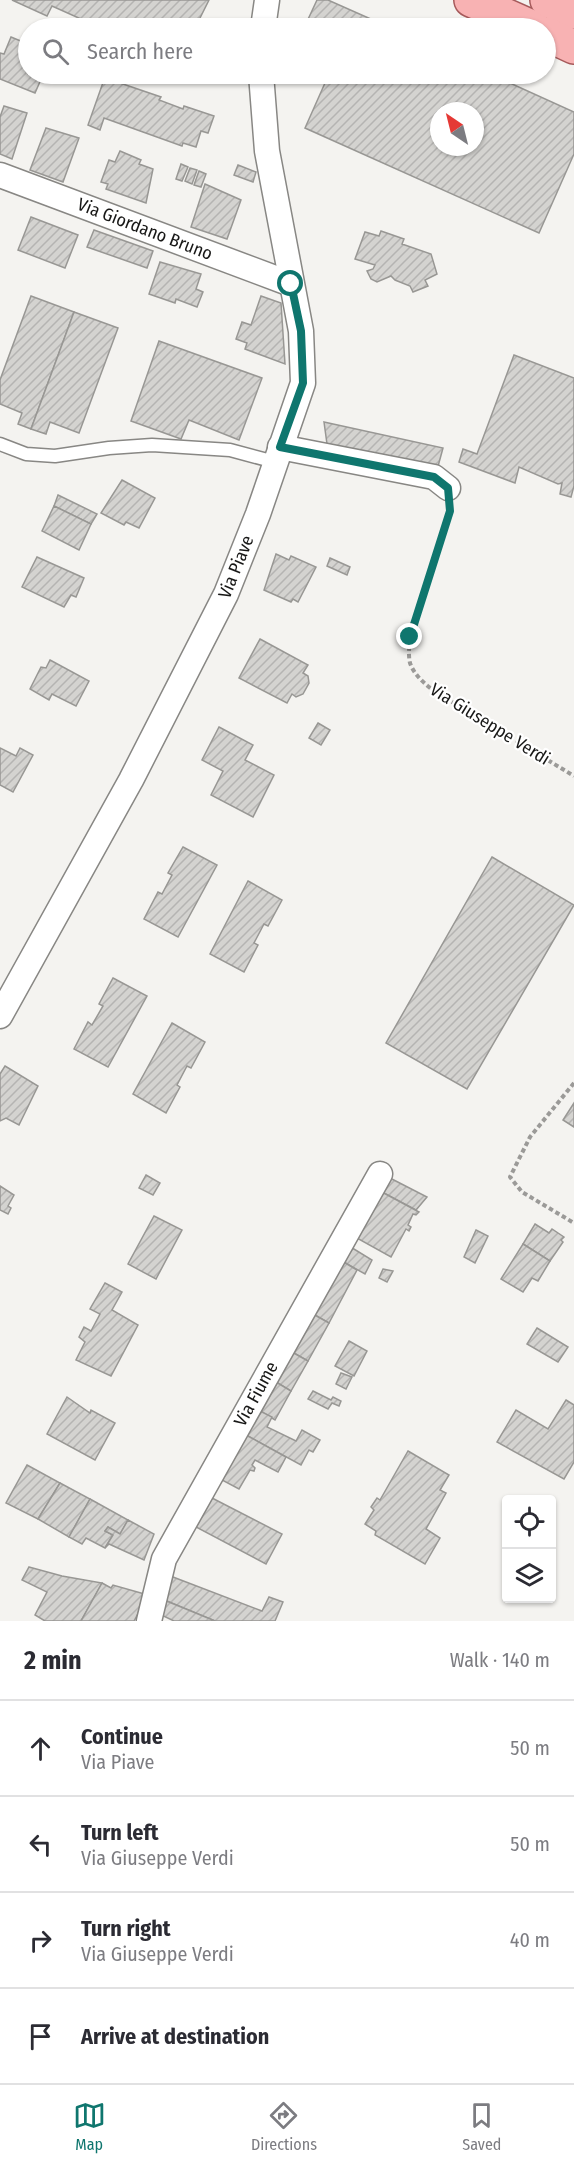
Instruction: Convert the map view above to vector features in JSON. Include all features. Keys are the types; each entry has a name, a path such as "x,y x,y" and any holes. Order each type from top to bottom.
{"main road":[{"path":"471,0 512,18"},
{"path":"547,0 574,12"},
{"path":"556,39 574,47"}],"street":[{"path":"264,18 267,0"},
{"name":"Via Piave","path":"0,1016 131,780 221,604 258,514 303,383 301,331 267,152 262,84"},
{"name":"Via Giordano Bruno","path":"0,175 291,284"},
{"path":"277,454 434,477 448,488"},
{"name":"Via Fiume","path":"149,1621 164,1559 380,1174"}],"lane":[{"path":"0,444 26,454 55,456 109,448 152,446 277,454"}],"path":[{"name":"Via Giuseppe Verdi","path":"448,488 450,511 410,637 411,665 420,679 434,691 574,776"},
{"path":"574,1083 530,1137 510,1177 522,1192 574,1223"}],"building":[{"path":"12,0 209,0 200,18 79,18 52,6 47,16"},
{"path":"317,0 328,0 368,18 309,18"},
{"path":"11,37 18,40 18,84 39,84 35,93 0,79 0,53 4,54"},
{"path":"102,84 123,84 161,97 159,100 183,109 184,106 214,116 208,133 201,131 196,147 183,143 182,146 104,118 100,130 88,125"},
{"path":"325,84 512,84 574,112 574,154 539,233 305,128"},
{"path":"4,106 27,113 12,159 0,154 0,117"},
{"path":"46,128 79,138 63,182 30,170"},
{"path":"120,151 141,160 139,164 153,169 146,203 106,189 108,184 101,182 109,160 115,162"},
{"path":"181,164 188,167 182,181 176,179"},
{"path":"238,165 256,172 253,182 234,175"},
{"path":"190,168 197,170 192,184 185,181"},
{"path":"199,171 206,174 201,187 194,185"},
{"path":"205,184 241,200 227,239 191,227"},
{"path":"31,217 78,235 65,268 18,250"},
{"path":"94,230 153,251 147,268 87,247"},
{"path":"381,231 404,239 402,244 431,254 437,274 425,280 428,286 413,292 410,286 391,276 377,282 371,279 367,271 373,269 375,265 355,259 365,232 379,236"},
{"path":"160,262 201,274 196,289 203,292 197,307 176,299 175,303 149,294"},
{"path":"31,296 74,312 31,429 18,424 22,413 0,404 0,380"},
{"path":"261,296 281,303 285,364 245,349 247,343 236,339 242,322 251,325"},
{"path":"74,312 118,328 79,433 50,422 46,434 31,429"},
{"path":"159,341 262,378 239,440 189,420 181,439 131,421"},
{"path":"514,355 574,378 574,486 571,497 560,494 562,483 558,484 519,467 515,483 459,462 463,449 477,454"},
{"path":"324,422 443,448 437,470 327,444"},
{"path":"122,480 155,498 139,528 126,522 124,525 101,513"},
{"path":"58,495 97,514 91,524 54,506"},
{"path":"54,506 91,524 79,550 42,531"},
{"path":"276,554 289,560 291,556 316,567 298,602 293,599 291,602 264,590"},
{"path":"37,557 84,578 76,597 71,595 64,607 22,587"},
{"path":"330,558 350,567 347,575 327,566"},
{"path":"260,639 308,665 303,673 308,676 309,683 303,694 296,697 292,694 287,703 239,678"},
{"path":"50,660 89,681 76,706 52,694 49,700 30,689 41,667 46,668"},
{"path":"318,723 330,730 321,745 309,738"},
{"path":"219,727 253,745 245,760 274,775 253,817 211,795 223,771 202,760"},
{"path":"0,748 16,756 20,748 33,755 13,792 0,785"},
{"path":"183,847 217,865 178,937 144,919 158,892 162,894 172,875 168,873"},
{"path":"492,857 574,905 467,1089 386,1043"},
{"path":"248,881 282,900 268,926 264,924 254,943 258,945 244,972 210,954"},
{"path":"113,978 147,996 108,1067 74,1049 88,1022 92,1025 103,1006 99,1004"},
{"path":"172,1023 205,1042 191,1068 187,1066 177,1085 180,1087 166,1113 133,1094"},
{"path":"5,1066 38,1086 19,1125 6,1118 0,1121 0,1074"},
{"path":"574,1103 574,1127 563,1120"},
{"path":"146,1175 160,1183 153,1195 139,1188"},
{"path":"388,1177 427,1197 416,1210 380,1191"},
{"path":"0,1186 14,1195 8,1206 11,1208 8,1214 0,1210"},
{"path":"380,1191 419,1212 416,1215 413,1214 408,1225 411,1227 409,1231 406,1229 391,1257 355,1237"},
{"path":"154,1216 182,1230 156,1279 128,1264"},
{"path":"535,1224 549,1233 552,1229 564,1237 550,1261 523,1244"},
{"path":"476,1230 488,1236 475,1263 464,1257"},
{"path":"523,1244 550,1261 538,1281 532,1278 523,1292 501,1279"},
{"path":"349,1246 372,1260 365,1274 342,1261"},
{"path":"342,1261 357,1270 329,1323 313,1314"},
{"path":"383,1269 393,1271 387,1282 379,1278"},
{"path":"105,1283 122,1292 112,1310 138,1325 111,1376 76,1360 85,1342 79,1337 84,1327 91,1331 100,1314 90,1309"},
{"path":"313,1314 329,1323 308,1361 292,1352"},
{"path":"537,1328 568,1347 558,1362 527,1344"},
{"path":"349,1341 367,1351 354,1376 335,1366"},
{"path":"292,1352 308,1361 291,1391 276,1382"},
{"path":"341,1373 352,1377 346,1389 336,1384"},
{"path":"276,1382 291,1391 275,1420 260,1411"},
{"path":"313,1391 331,1400 333,1397 341,1401 339,1406 332,1403 328,1409 308,1399"},
{"path":"67,1397 90,1413 91,1410 115,1423 95,1460 47,1434"},
{"path":"566,1400 574,1405 574,1462 564,1479 497,1442 516,1410 548,1429"},
{"path":"260,1411 272,1417 267,1427 296,1441 302,1430 320,1440 313,1452 309,1450 301,1465 246,1435"},
{"path":"246,1435 286,1457 278,1472 255,1460 252,1465 255,1468 254,1471 250,1470 239,1489 222,1480"},
{"path":"408,1451 449,1475 440,1490 446,1493 426,1529 440,1538 425,1564 375,1535 376,1531 365,1524 374,1510 371,1507 377,1498 380,1500"},
{"path":"27,1465 60,1483 38,1519 6,1503"},
{"path":"60,1483 90,1499 69,1537 38,1519"},
{"path":"212,1498 282,1534 266,1564 196,1527"},
{"path":"90,1499 128,1520 120,1534 108,1527 105,1531 113,1535 105,1548 86,1538 82,1544 69,1537"},
{"path":"128,1520 154,1534 144,1560 109,1544 105,1548 113,1535 105,1531 108,1527 120,1534"},
{"path":"29,1567 102,1583 81,1621 45,1621 35,1615 47,1592 22,1580"},
{"path":"173,1577 262,1611 269,1597 283,1602 275,1621 215,1621 162,1599"},
{"path":"102,1583 111,1588 113,1585 148,1595 134,1621 81,1621"},
{"path":"164,1600 215,1621 174,1621 157,1613"}],"route":[{"path":"291,284 301,331 303,383 280,447 434,477 448,488 450,511 410,637"}]}
